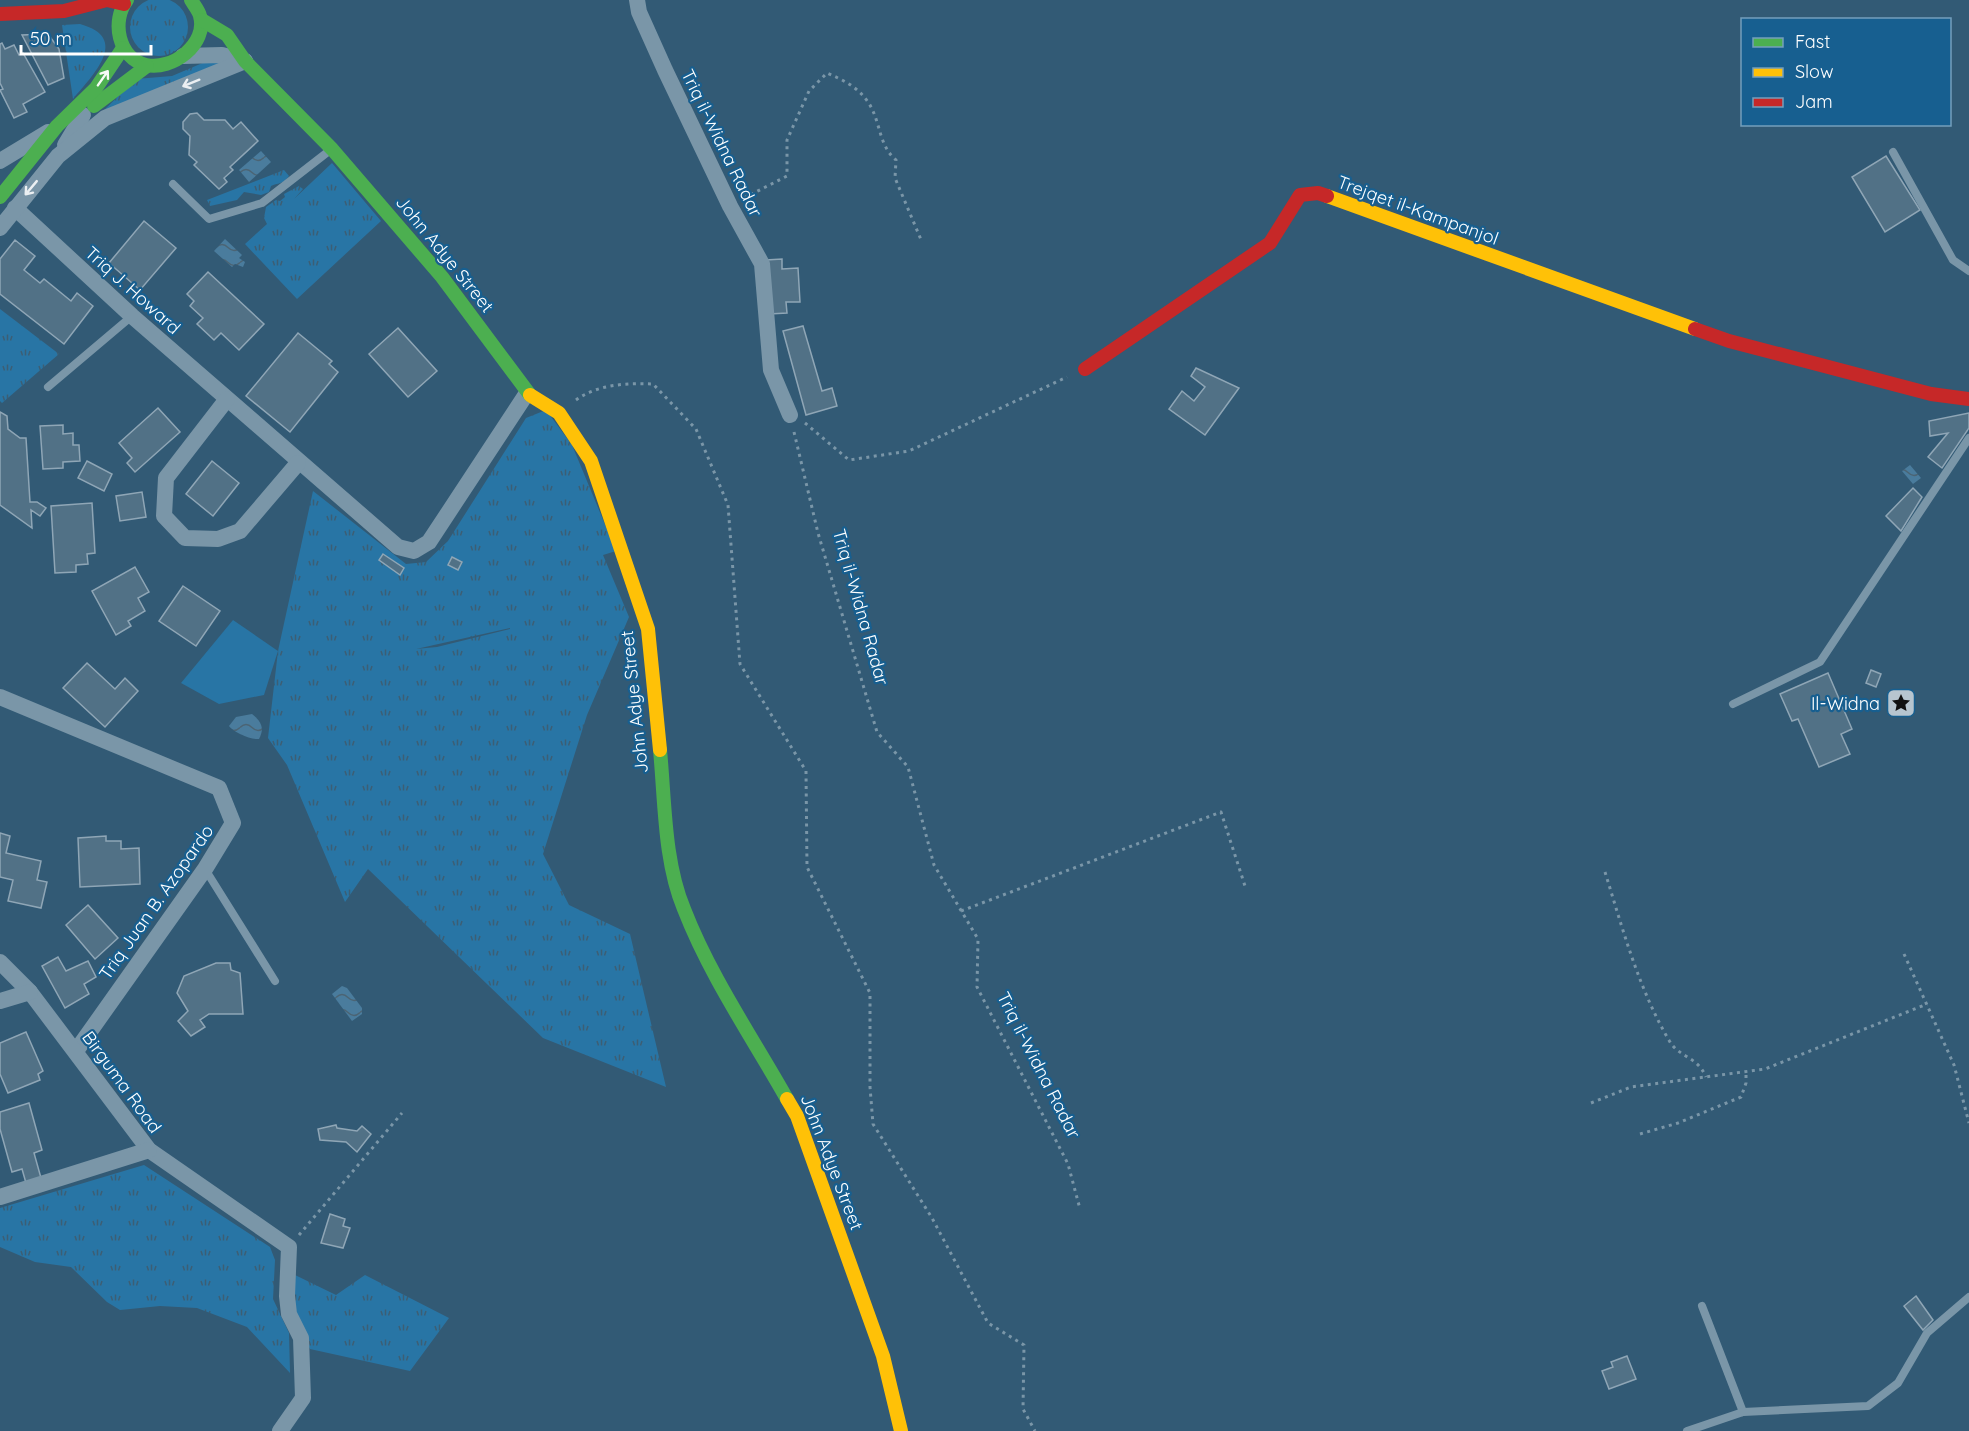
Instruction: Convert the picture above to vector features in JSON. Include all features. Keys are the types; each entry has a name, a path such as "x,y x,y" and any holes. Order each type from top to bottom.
{"street":[{"path":"0,14 64,11 107,0 125,2 118,16 117,31 123,48 132,60 147,66"},
{"path":"190,0 202,20"},
{"name":"Triq il-Widna Radar","path":"637,0 639,12 656,51 730,206 762,264 771,370 790,415"},
{"path":"9,184 109,92 147,66 174,63 183,56 195,45 209,3"},
{"path":"64,11 96,20 117,31"},
{"name":"John Adye Street","path":"202,20 227,35 245,61 332,149 442,278 527,393 559,413 591,461 648,629 671,859 683,908 705,954 797,1116 883,1356 901,1431"},
{"path":"0,197 57,126 96,88 123,48"},
{"path":"183,56 222,55 245,61"},
{"path":"58,156 105,118 245,61"},
{"path":"0,228 58,156 83,115"},
{"path":"0,161 57,126"},
{"name":"Trejqet il-Kampanjol","path":"1085,369 1270,243 1300,195 1318,193 1729,341 1931,394 1969,399"},
{"name":"Triq J. Howard","path":"15,208 132,316 298,463 398,547 414,551 429,542 527,393"},
{"path":"227,399 166,478 164,516 185,538 218,538 240,531 298,463"},
{"name":"Triq Juan B. Azopardo","path":"0,696 219,788 233,823 205,868 76,1051"},
{"name":"Birguma Road","path":"0,962 30,992 149,1150 289,1247"},
{"path":"0,1001 30,992"},
{"path":"0,1197 149,1150"},
{"path":"282,1430 303,1398 301,1338 290,1314 287,1296 289,1247"}],"lane":[{"path":"173,184 208,219 262,203 332,149"},
{"path":"1893,152 1953,260 1969,272"},
{"path":"48,387 132,316"},
{"path":"1733,704 1820,662 1969,438"},
{"path":"205,868 275,981"},
{"path":"1687,1431 1743,1412 1868,1406 1898,1383 1928,1333 1969,1297"},
{"path":"1702,1306 1743,1412"}],"path":[{"path":"730,206 787,176 787,140 809,91 827,73 851,84 869,103 886,152 896,160 895,178 922,242"},
{"path":"790,415 800,418 849,460 909,452 1085,369"},
{"path":"559,413 583,395 611,386 621,383 653,384 696,429 728,506 740,664 806,771 807,867 870,993 870,1087 873,1124 932,1218 988,1323 1024,1345 1023,1409 1035,1431"},
{"name":"Triq il-Widna Radar","path":"790,415 819,533 877,732 908,767 934,865 978,939 977,987 1068,1164 1080,1209"},
{"path":"962,911 1221,812 1245,886"},
{"path":"1605,872 1638,973 1662,1026 1672,1045 1701,1065 1706,1077"},
{"path":"1904,954 1954,1065 1969,1124"},
{"path":"1591,1103 1631,1088 1765,1069 1927,1004"},
{"path":"1640,1134 1678,1123 1741,1097 1746,1072"},
{"path":"289,1247 402,1113"}],"green space":[{"path":"153,-1 165,-1 175,3 183,11 187,21 187,33 183,43 175,51 159,56 143,51 135,43 130,27 135,11 143,3"},
{"path":"80,24 95,30 103,38 105,48 103,58 97,68 73,99 62,25"},
{"path":"212,59 227,61 101,113 136,79 172,76"},
{"path":"332,163 381,221 297,299 245,244 267,224 264,218 266,207 276,200 280,201 285,197 284,194 299,186 303,189 294,199"},
{"path":"284,170 289,176 287,179 271,186 269,192 261,195 244,192 237,200 210,206 207,200"},
{"path":"0,309 59,354 2,403 0,401"},
{"path":"546,410 572,445 616,551 603,555 629,617 587,715 543,854 569,905 630,934 666,1087 543,1038 368,869 345,902 287,765 268,738 278,651 313,491 406,564 426,562 448,541 526,418","holes":["510,628 510,629 437,647 416,649"]},
{"path":"233,620 278,651 264,695 219,704 181,683"},
{"path":"144,1165 270,1247 275,1260 273,1299 289,1333 290,1373 247,1327 197,1308 160,1306 120,1310 107,1302 71,1267 35,1262 0,1247 0,1208"},
{"path":"295,1275 336,1295 365,1275 449,1318 410,1371 310,1349 293,1314"}],"water":[{"path":"261,151 271,162 249,182 239,170"},
{"path":"225,239 242,255 239,258 245,262 243,267 235,264 232,267 214,251"},
{"path":"1910,465 1921,478 1913,484 1902,471"},
{"path":"252,714 261,725 262,731 259,739 242,735 229,726 236,717"},
{"path":"342,986 347,988 362,1008 362,1014 352,1021 332,994"}],"building":[{"path":"48,34 59,49 64,78 48,85 22,35"},
{"path":"2,43 5,49 14,45 19,55 23,53 45,92 23,104 27,112 14,118 0,90 3,89 0,83 0,44"},
{"path":"197,113 204,120 225,120 233,129 241,122 258,141 230,167 233,170 224,178 227,182 219,189 194,165 197,162 189,155 190,136 183,129 183,122 190,114"},
{"path":"1886,156 1920,210 1885,232 1852,177"},
{"path":"144,221 176,248 140,290 109,263"},
{"path":"15,240 35,256 24,270 40,283 44,279 71,301 77,293 93,306 64,344 0,294 0,259"},
{"path":"782,259 782,269 798,268 800,302 786,302 787,313 769,314 766,260"},
{"path":"208,272 264,324 239,350 221,333 214,340 197,324 203,318 190,306 194,301 187,294"},
{"path":"803,326 822,391 832,388 837,406 806,415 783,331"},
{"path":"398,328 437,371 408,397 369,354"},
{"path":"298,333 332,361 329,364 338,372 290,432 246,396"},
{"path":"1196,368 1239,388 1205,435 1169,409 1182,391 1194,401 1205,387 1191,376"},
{"path":"158,408 180,432 135,472 127,463 132,458 119,443"},
{"path":"0,412 7,416 8,429 20,438 26,438 30,502 37,502 46,508 40,516 31,510 32,528 0,505"},
{"path":"1969,413 1969,428 1942,468 1928,457 1948,433 1930,436 1929,421"},
{"path":"63,425 63,434 73,433 73,445 79,445 80,461 63,462 63,468 43,469 40,426"},
{"path":"87,461 112,474 104,491 78,478"},
{"path":"212,461 239,483 213,516 186,494"},
{"path":"1913,488 1922,497 1901,531 1886,516"},
{"path":"142,492 146,517 120,521 116,496"},
{"path":"92,503 95,553 87,554 88,564 76,565 76,572 55,573 51,506"},
{"path":"383,554 404,568 400,575 379,560"},
{"path":"452,557 462,562 458,570 448,565"},
{"path":"135,567 149,592 138,598 145,611 128,621 131,626 116,635 92,591"},
{"path":"183,586 220,611 196,646 159,621"},
{"path":"87,663 115,689 125,678 138,691 105,727 63,688"},
{"path":"1871,670 1881,674 1876,687 1866,683"},
{"path":"1828,673 1852,729 1841,734 1850,754 1819,767 1798,719 1792,721 1780,694"},
{"path":"0,833 10,836 6,853 41,861 37,880 47,882 41,908 8,901 13,880 0,877"},
{"path":"106,836 106,841 121,841 121,849 139,848 140,884 80,887 78,838"},
{"path":"88,905 118,938 95,959 66,925"},
{"path":"58,957 66,971 88,961 96,977 84,984 89,994 65,1008 42,966"},
{"path":"216,963 230,963 231,970 240,973 243,1014 209,1014 200,1020 205,1027 191,1036 178,1021 188,1011 177,993 184,976"},
{"path":"26,1032 43,1071 38,1074 40,1080 8,1093 0,1074 0,1043"},
{"path":"29,1103 42,1150 34,1153 41,1178 26,1183 22,1169 12,1172 0,1129 0,1112"},
{"path":"336,1125 337,1128 357,1131 362,1126 371,1134 357,1152 346,1142 320,1140 318,1129"},
{"path":"330,1214 345,1219 343,1226 350,1228 343,1248 321,1243"},
{"path":"1916,1296 1933,1320 1923,1330 1904,1306"},
{"path":"1627,1356 1636,1379 1609,1389 1602,1371 1613,1367 1611,1362"}],"traffic: fast":[{"path":"127,0 119,18 123,47 136,61 156,66 177,60 186,53 199,36 200,16 191,0"},
{"path":"202,20 227,35 245,61 332,149 442,277 530,395"},
{"path":"0,197 57,126 96,88 123,48"},
{"path":"94,106 147,66"},
{"path":"660,750 669,851 677,891 706,958 787,1099"}],"traffic: slow":[{"path":"1327,196 1695,329"},
{"path":"530,395 559,413 591,461 648,629 660,750"},
{"path":"787,1099 797,1116 883,1356 901,1431"}],"traffic: jam":[{"path":"0,14 64,11 107,0 124,4"},
{"path":"1085,369 1270,243 1300,195 1318,193 1327,196"},
{"path":"1695,329 1729,341 1931,394 1969,399"}],"place":[{"name":"Il-Widna","path":"1901,703"}]}
